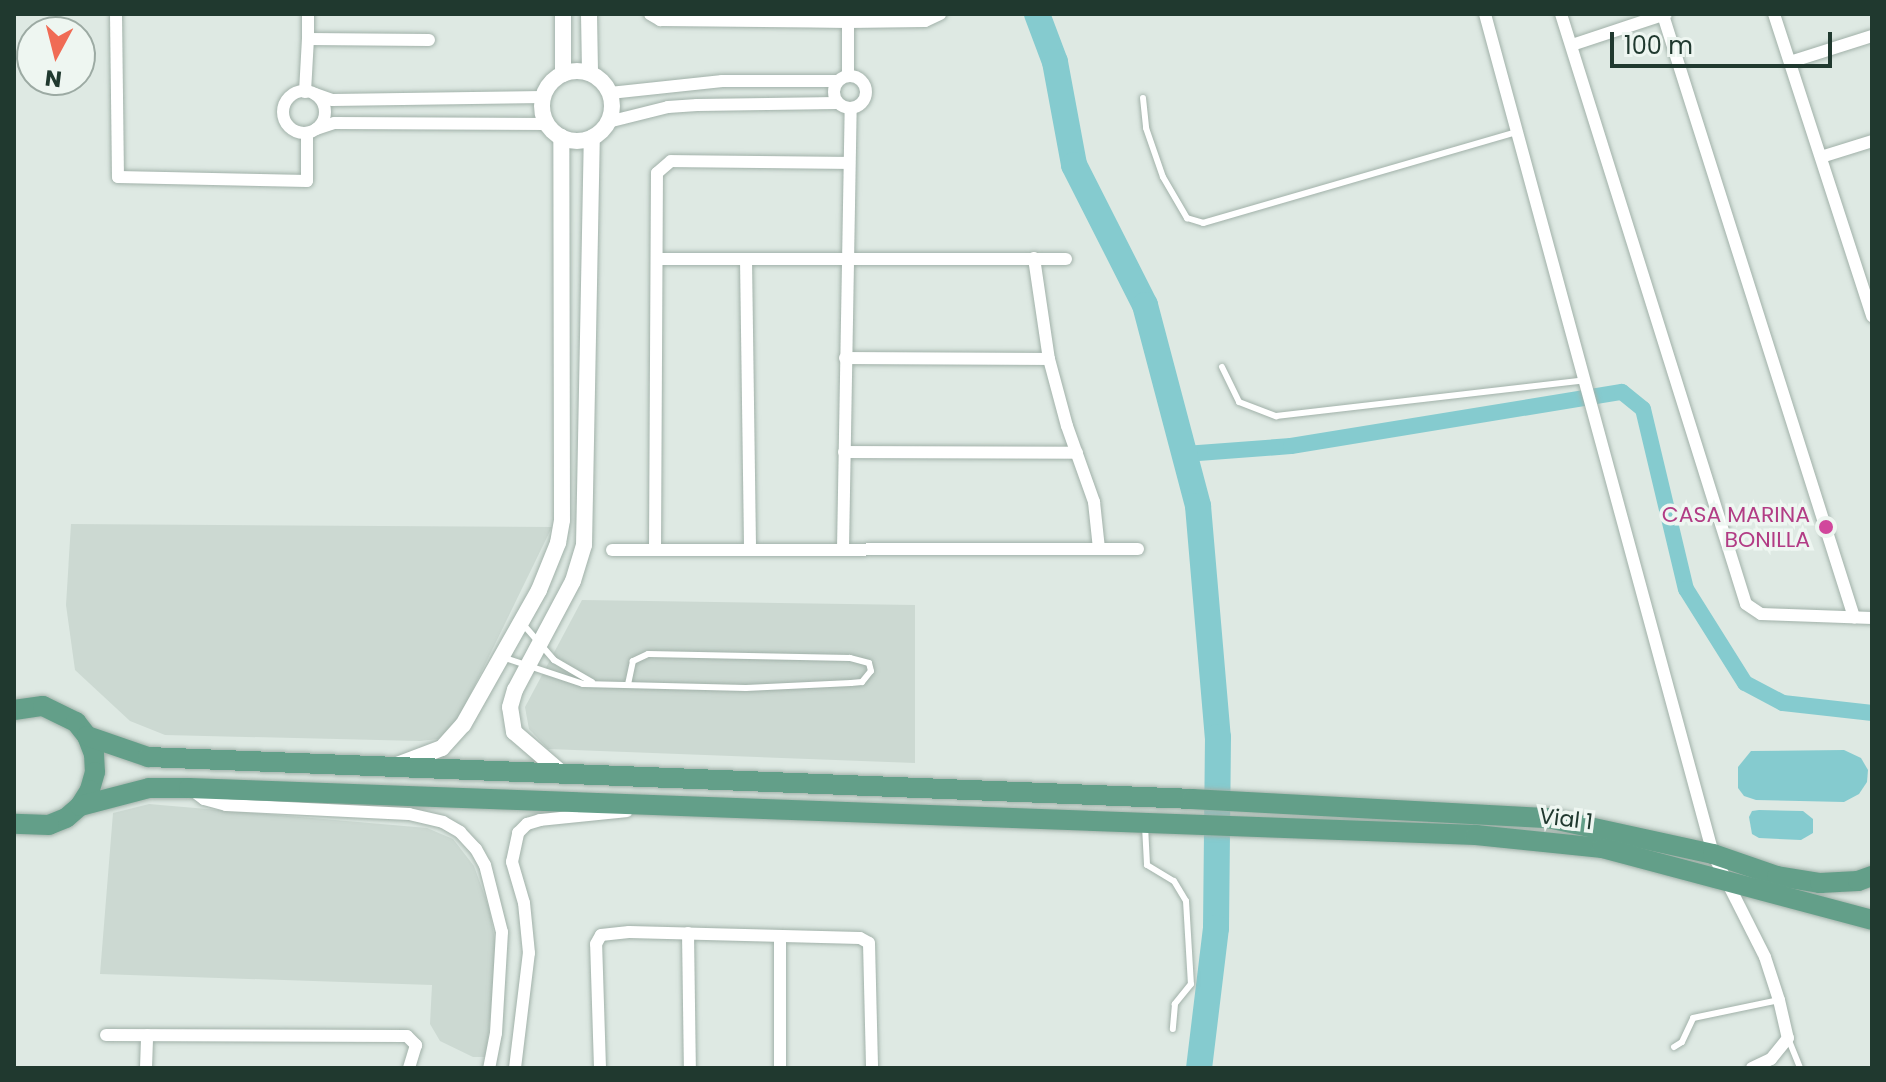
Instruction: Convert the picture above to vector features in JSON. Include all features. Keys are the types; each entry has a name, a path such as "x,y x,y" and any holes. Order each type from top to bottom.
{"main road":[{"path":"14,710 43,706 61,712 87,736 94,754 95,772 80,806"},
{"name":"Vial 1","path":"87,736 148,757 1192,799 1548,818 1713,854 1777,876 1820,883 1858,881 1872,876"},
{"name":"Vial 1","path":"14,824 49,825 80,806 149,788 189,788 1544,840 1602,848 1872,920"}],"street":[{"path":"116,14 118,177 307,181 312,131 325,111 310,93 308,14"},
{"path":"563,14 563,74"},
{"path":"589,14 590,73 610,93 612,103 608,122"},
{"path":"650,14 660,20 848,22 925,21 940,14"},
{"path":"1485,14 1713,854 1765,957 1779,1000 1788,1038 1771,1059 1752,1068"},
{"path":"1561,14 1746,604 1761,614 1872,618"},
{"path":"1572,45 1665,14 1854,617"},
{"path":"1774,14 1872,316"},
{"path":"837,103 833,92 842,79 848,22"},
{"path":"1790,62 1872,36"},
{"path":"308,39 429,40"},
{"path":"590,73 563,74 547,87 543,97 547,124 561,137 582,141 592,138 608,122 668,107 837,103 851,109"},
{"path":"610,93 681,84 859,78 866,87 865,99 851,109"},
{"path":"775,104 776,81"},
{"path":"543,97 332,100 310,93 287,100 284,113 289,126 312,131 334,123 547,124"},
{"path":"375,123 376,99"},
{"path":"434,99 434,123"},
{"path":"843,549 851,109"},
{"path":"388,768 429,754 452,738 521,622 553,561 562,520 561,137"},
{"path":"564,775 524,743 510,721 515,690 573,581 584,545 592,138"},
{"path":"1821,157 1872,141"},
{"path":"655,550 659,259 655,179 666,164 848,163"},
{"path":"1034,258 1049,359 1094,502 1099,549"},
{"path":"659,259 1066,259"},
{"path":"746,259 750,550"},
{"path":"1857,264 1872,260"},
{"path":"845,358 1049,359"},
{"path":"844,452 1077,453"},
{"path":"612,550 1138,549"},
{"path":"189,788 204,799 226,805 409,814 443,822 476,849 485,865 502,932 489,1068"},
{"path":"515,1068 527,980 528,929 512,862 518,833 527,824 621,812 652,804"},
{"path":"502,932 528,929"},
{"path":"598,1064 595,957 601,935 629,932 860,938 869,943 872,1068"},
{"path":"688,933 690,1068"},
{"path":"780,936 780,1068"},
{"path":"106,1035 407,1036 416,1045 409,1068"},
{"path":"146,1068 147,1035"},
{"path":"493,1050 518,1054"}],"lane":[{"path":"1143,98 1146,128 1163,177 1187,218 1203,223 1517,132"},
{"path":"1222,367 1239,402 1276,416 1585,380"},
{"path":"521,622 539,646 567,669 595,683"},
{"path":"501,657 572,681 595,683 746,688 862,682 871,671 869,663 850,658 648,654 633,661 628,684"},
{"path":"1145,823 1147,865 1174,881 1186,901 1191,984 1175,1004 1173,1029"},
{"path":"1674,1047 1682,1042 1693,1018 1779,1000"},
{"path":"1788,1038 1800,1068"}],"shaded area":[{"path":"71,524 552,527 456,724 438,739 420,741 165,735 130,721 75,670 66,605"},
{"path":"582,600 915,605 915,763 548,749 529,729 525,707"},
{"path":"149,804 427,828 453,839 474,866 489,908 497,951 486,1057 473,1057 440,1041 430,1024 432,985 100,974 113,813"}],"water":[{"path":"1844,750 1861,758 1868,770 1867,782 1859,794 1844,802 1756,800 1744,796 1738,788 1738,767 1751,751"},
{"path":"1752,811 1803,811 1813,819 1813,833 1801,840 1759,838 1752,834 1749,817"}],"waterway":[{"path":"1037,14 1055,62 1074,165 1145,305 1198,506 1218,737 1216,928 1199,1068"},
{"path":"1185,454 1291,446 1622,392 1643,409 1686,589 1745,683 1783,703 1872,713"}],"place":[{"name":"CASA MARINA BONILLA","path":"1826,527"}]}
